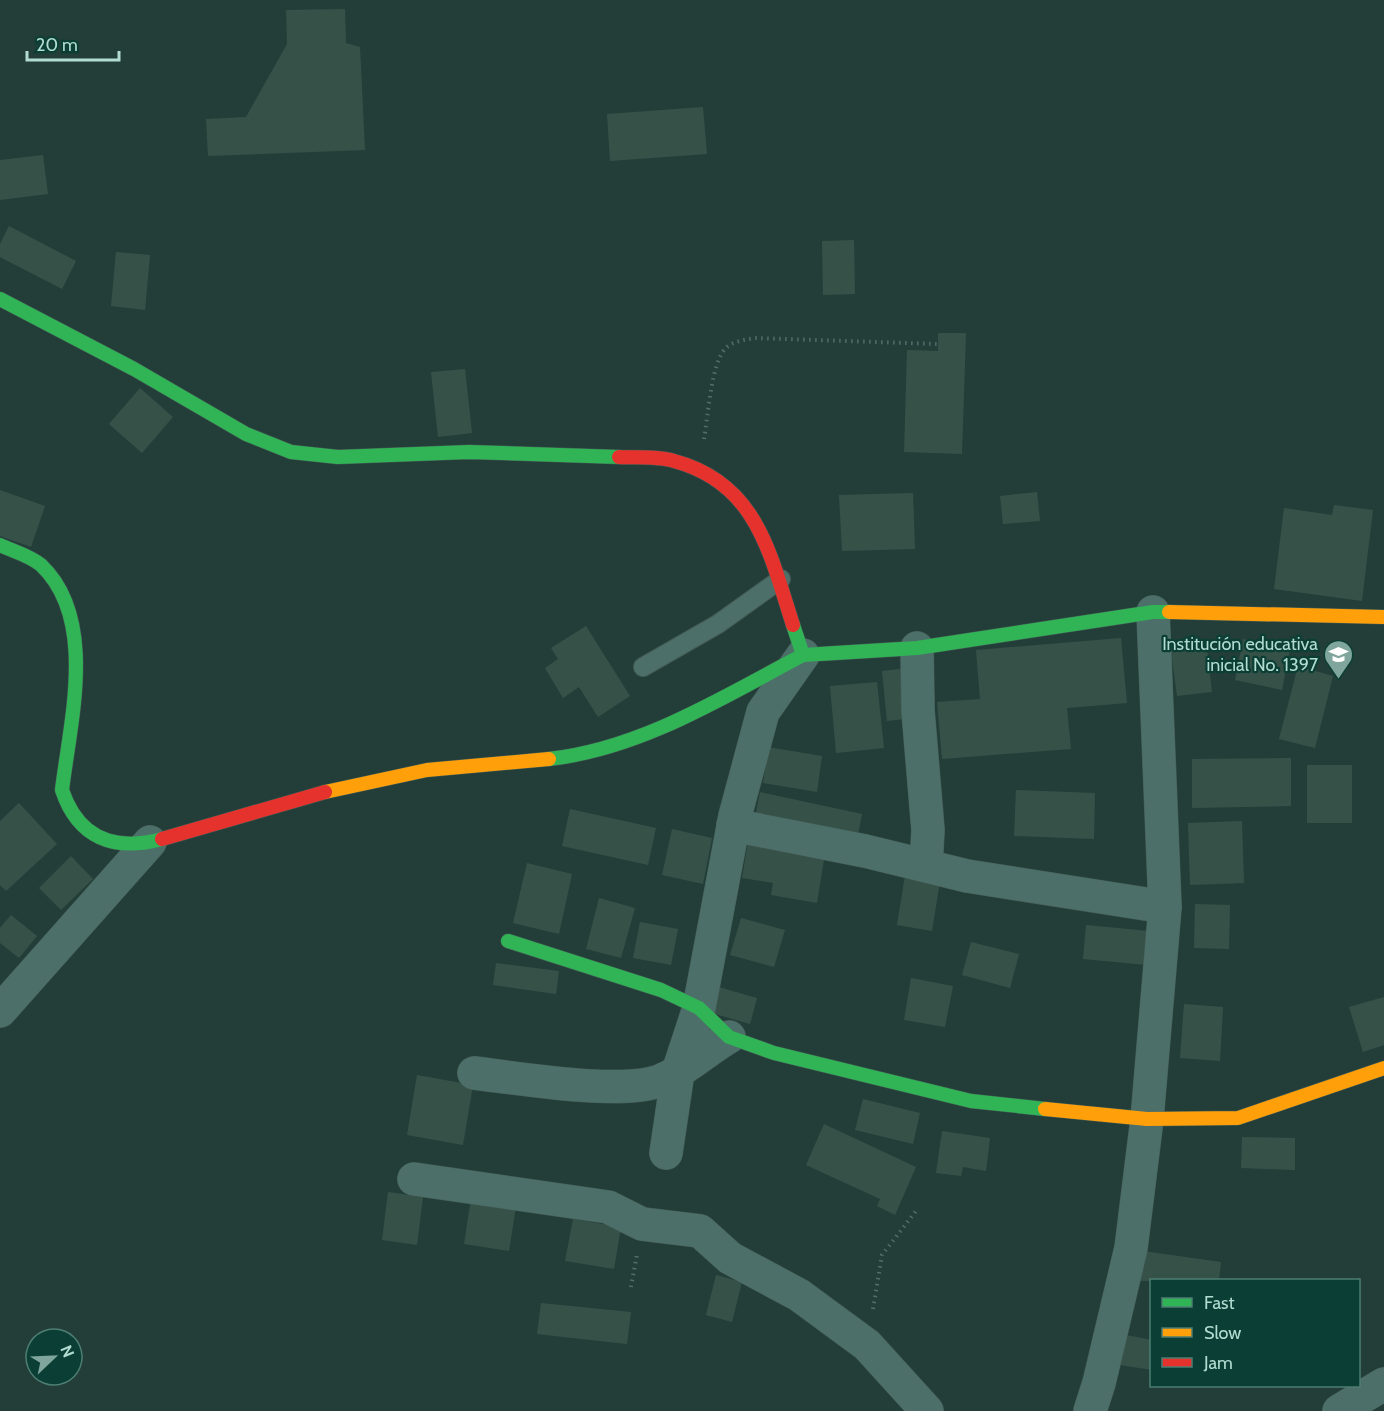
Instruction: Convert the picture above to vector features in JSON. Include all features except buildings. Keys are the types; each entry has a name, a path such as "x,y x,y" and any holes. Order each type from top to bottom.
{"street":[{"path":"0,299 134,369 246,434 291,452 338,457 468,452 578,455 672,460 699,470 721,483 746,508 765,537 781,579 803,656"},
{"path":"0,545 39,563 50,575 63,600 75,636 76,670 62,790 67,809 75,824 91,834 132,844 150,842 378,778 452,765 561,758 601,750 675,719 803,656 917,648 1154,612 1384,617"},
{"path":"1090,1411 1099,1383 1131,1248 1147,1119 1165,907 1154,612"},
{"path":"917,648 918,711 928,830 926,866"},
{"path":"666,1153 678,1072 699,1008 734,825 763,712 803,656"},
{"path":"734,825 967,876 1165,907"},
{"path":"0,1011 150,842"},
{"path":"508,941 634,979 699,1008 729,1037 774,1053 971,1101 1147,1119 1238,1118 1384,1068"},
{"path":"474,1073 614,1087 645,1086 678,1072 702,1053 729,1037"},
{"path":"414,1179 608,1207 642,1224 700,1231 730,1258 799,1295 867,1345 927,1411"},
{"path":"1339,1411 1384,1384"}],"lane":[{"path":"643,667 718,624 781,579"}],"path":[{"path":"699,470 717,364 723,350 730,344 755,338 937,344"},
{"path":"867,1345 882,1255 916,1211"}],"traffic: fast":[{"path":"0,299 134,369 246,434 291,452 338,457 469,452 619,457"},
{"path":"0,545 27,556 41,565 59,587 69,613 75,642 76,672 62,790 69,806 88,830 113,842 145,843 162,839"},
{"path":"793,625 803,655 917,648 1153,612 1169,612"},
{"path":"549,759 583,753 649,733 712,704 803,655"},
{"path":"508,941 661,990 699,1008 729,1037 774,1053 971,1101 1045,1109"}],"traffic: slow":[{"path":"1169,612 1384,617"},
{"path":"325,792 427,770 549,759"},
{"path":"1045,1109 1147,1119 1238,1118 1384,1068"}],"traffic: jam":[{"path":"619,457 667,459 702,471 724,486 742,504 756,525 767,548 793,625"},
{"path":"162,839 325,792"}],"place":[{"name":"Institución educativa inicial No. 1397","path":"1339,680"}]}
